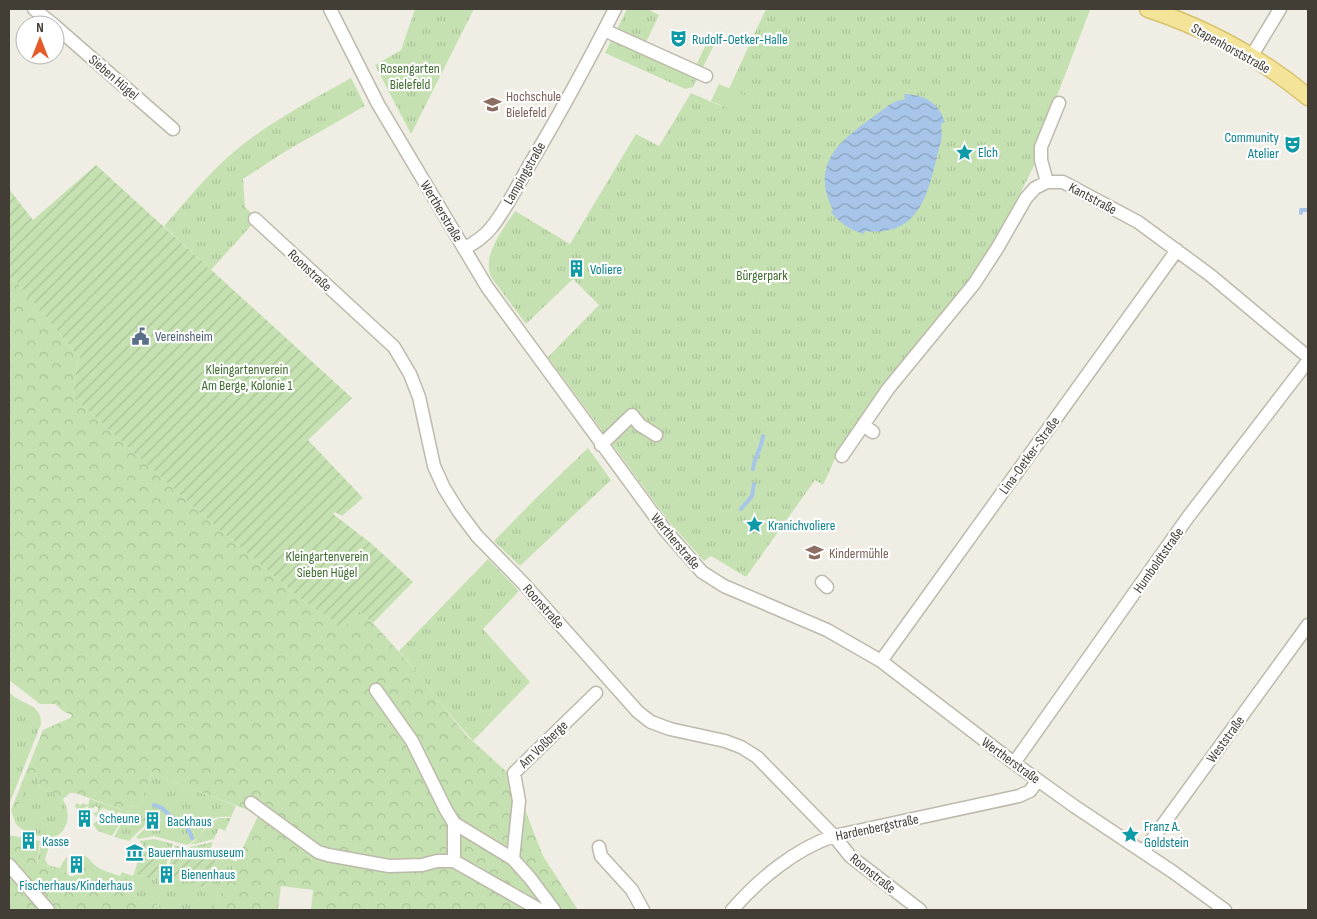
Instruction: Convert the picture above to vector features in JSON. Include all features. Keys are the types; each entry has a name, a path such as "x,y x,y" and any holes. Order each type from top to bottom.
{"main road":[{"name":"Stapenhorststraße","path":"1148,9 1206,31 1252,57 1308,97"}],"street":[{"name":"Wertherstraße","path":"330,9 378,104 488,286 665,530 702,572 724,586 827,630 881,661 1014,763 1191,884 1224,910"},
{"name":"Lampingstraße","path":"464,249 480,239 491,228 502,212 555,122 615,9"},
{"path":"1252,57 1280,9"},
{"path":"604,30 706,76"},
{"name":"Sieben Hügel","path":"65,36 173,129"},
{"path":"842,456 868,428 888,390 974,284 1026,198 1034,188 1047,182 1041,160 1041,147 1059,103"},
{"name":"Kantstraße","path":"1047,182 1063,182 1071,185 1138,222 1177,250 1308,357"},
{"name":"Roonstraße","path":"255,219 394,347 410,374 418,397 434,466 444,488 459,512 477,536 524,584 638,712 652,722 670,729 725,741 750,752 834,836 850,856 920,910"},
{"name":"Lina-Oetker-Straße","path":"881,661 1177,250"},
{"name":"Humboldtstraße","path":"1014,763 1188,517 1308,361"},
{"path":"602,444 632,415 640,425 656,435"},
{"name":"Weststraße","path":"1142,852 1304,642 1308,625"},
{"path":"376,690 412,740 454,823 513,859 554,910"},
{"name":"Am Voßberge","path":"513,859 512,853 519,802 514,774 596,693"},
{"name":"Hardenbergstraße","path":"736,909 775,870 821,840 1019,796 1030,790 1038,780"},
{"path":"251,803 318,852 389,866 422,865 437,861 454,862 540,910"},
{"path":"454,823 454,862"},
{"path":"599,846 602,856 632,890 643,910"},
{"path":"9,865 48,910"}],"green space":[{"name":"Rosengarten Bielefeld","path":"415,9 474,9 411,134 375,65 401,50"},
{"path":"627,9 652,9 651,11 659,15 641,53 691,76 709,38 716,41 693,87 685,89 605,53"},
{"name":"Bürgerpark","path":"766,9 1090,10 1035,153 1038,158 1001,231 958,295 887,383 837,451 823,485 815,480 746,577 711,556 704,561 670,523 548,357 599,305 573,279 526,324 491,277 489,260 495,242 515,211 570,244 636,134 659,146 691,93 721,106"},
{"path":"351,78 365,106 286,151 243,179 245,207 257,219 211,270 164,226 195,190 243,144 288,114"},
{"path":"719,84 749,97 741,114 711,101"},
{"path":"96,165 352,398 308,440 363,498 342,516 335,512 333,514 372,544 413,582 373,623 359,611 342,631 332,620 301,599 196,509 73,397 77,365 80,358 9,275 9,189 33,220"},
{"path":"9,275 80,358 77,365 73,397 196,509 301,599 332,620 342,630 359,611 373,623 419,674 467,736 507,772 515,784 543,856 578,910 311,910 313,890 281,886 278,910 213,910 259,814 152,772 139,807 131,805 129,812 75,793 70,793 62,800 40,787 36,774 33,773 14,814 14,819 11,810 43,730 70,718 72,715 63,711 55,704 40,704 9,680"},
{"path":"588,448 611,480 520,566 494,541"},
{"path":"488,559 519,591 483,629 530,682 473,741 399,651"},
{"path":"9,692 14,697 35,708 40,717 41,724 9,805"},
{"path":"152,772 236,806 231,817 215,818 199,836 187,845 154,836 138,839 136,837 148,826 152,830 161,820 154,813 129,841 114,837 127,815 118,812 116,822 119,825 112,836 98,831 93,824 98,820 105,825 110,824 114,812 102,808 96,817 93,813 98,812 96,806 92,808 92,812 87,806 79,813 75,806 76,803 88,805 90,799 129,812 131,805 139,807"},
{"path":"32,773 36,774 40,787 61,798 68,812 64,829 56,836 47,837 29,833 16,824 14,814"},
{"path":"219,818 231,818 225,831 219,828 214,839 190,845 210,824"},
{"path":"9,835 40,841 37,863 67,873 69,876 75,876 130,894 168,910 9,910"},
{"path":"154,839 173,844 169,856 143,848 140,841"},
{"path":"40,841 46,843 49,847 45,859 48,865 60,868 67,857 67,873 37,863"},
{"path":"213,842 210,850 237,862 213,910 168,910 130,894 75,876 76,869 81,869 83,855 98,868 107,872 120,876 122,872 133,876 134,873 154,880 162,856 168,858 164,875 169,876 170,869 173,870 172,877 205,888 216,861 191,851 190,847"},
{"path":"175,845 217,861 205,888 171,877 173,870 168,869"},
{"path":"142,850 162,856 154,880 134,873"}],"water":[{"path":"904,94 918,96 930,101 939,109 945,122 941,124 941,141 928,191 912,217 900,226 885,231 865,231 864,234 846,226 831,212 833,210 826,191 825,174 829,160 848,136 889,105 905,99"}],"waterway":[{"path":"1301,213 1301,210 1306,210"},
{"path":"753,469 763,436"},
{"path":"741,509 752,496 754,484"},
{"path":"154,805 162,808 170,816 187,826 192,838"}],"place":[{"name":"Rudolf-Oetker-Halle","path":"678,39"},
{"name":"Hochschule Bielefeld","path":"492,104"},
{"name":"Community Atelier","path":"1293,145"},
{"name":"Elch","path":"964,152"},
{"name":"Voliere","path":"576,269"},
{"name":"Vereinsheim","path":"141,336"},
{"name":"Kranichvoliere","path":"754,525"},
{"name":"Kindermühle","path":"815,553"},
{"name":"Scheune","path":"85,818"},
{"name":"Backhaus","path":"153,821"},
{"name":"Franz A. Goldstein","path":"1130,834"},
{"name":"Kasse","path":"28,841"},
{"name":"Bauernhausmuseum","path":"134,852"},
{"name":"Fischerhaus/Kinderhaus","path":"76,865"},
{"name":"Bienenhaus","path":"167,874"}],"park label":[{"name":"Kleingartenverein Am Berge, Kolonie 1","path":"247,378"},
{"name":"Kleingartenverein Sieben Hügel","path":"327,564"}]}
